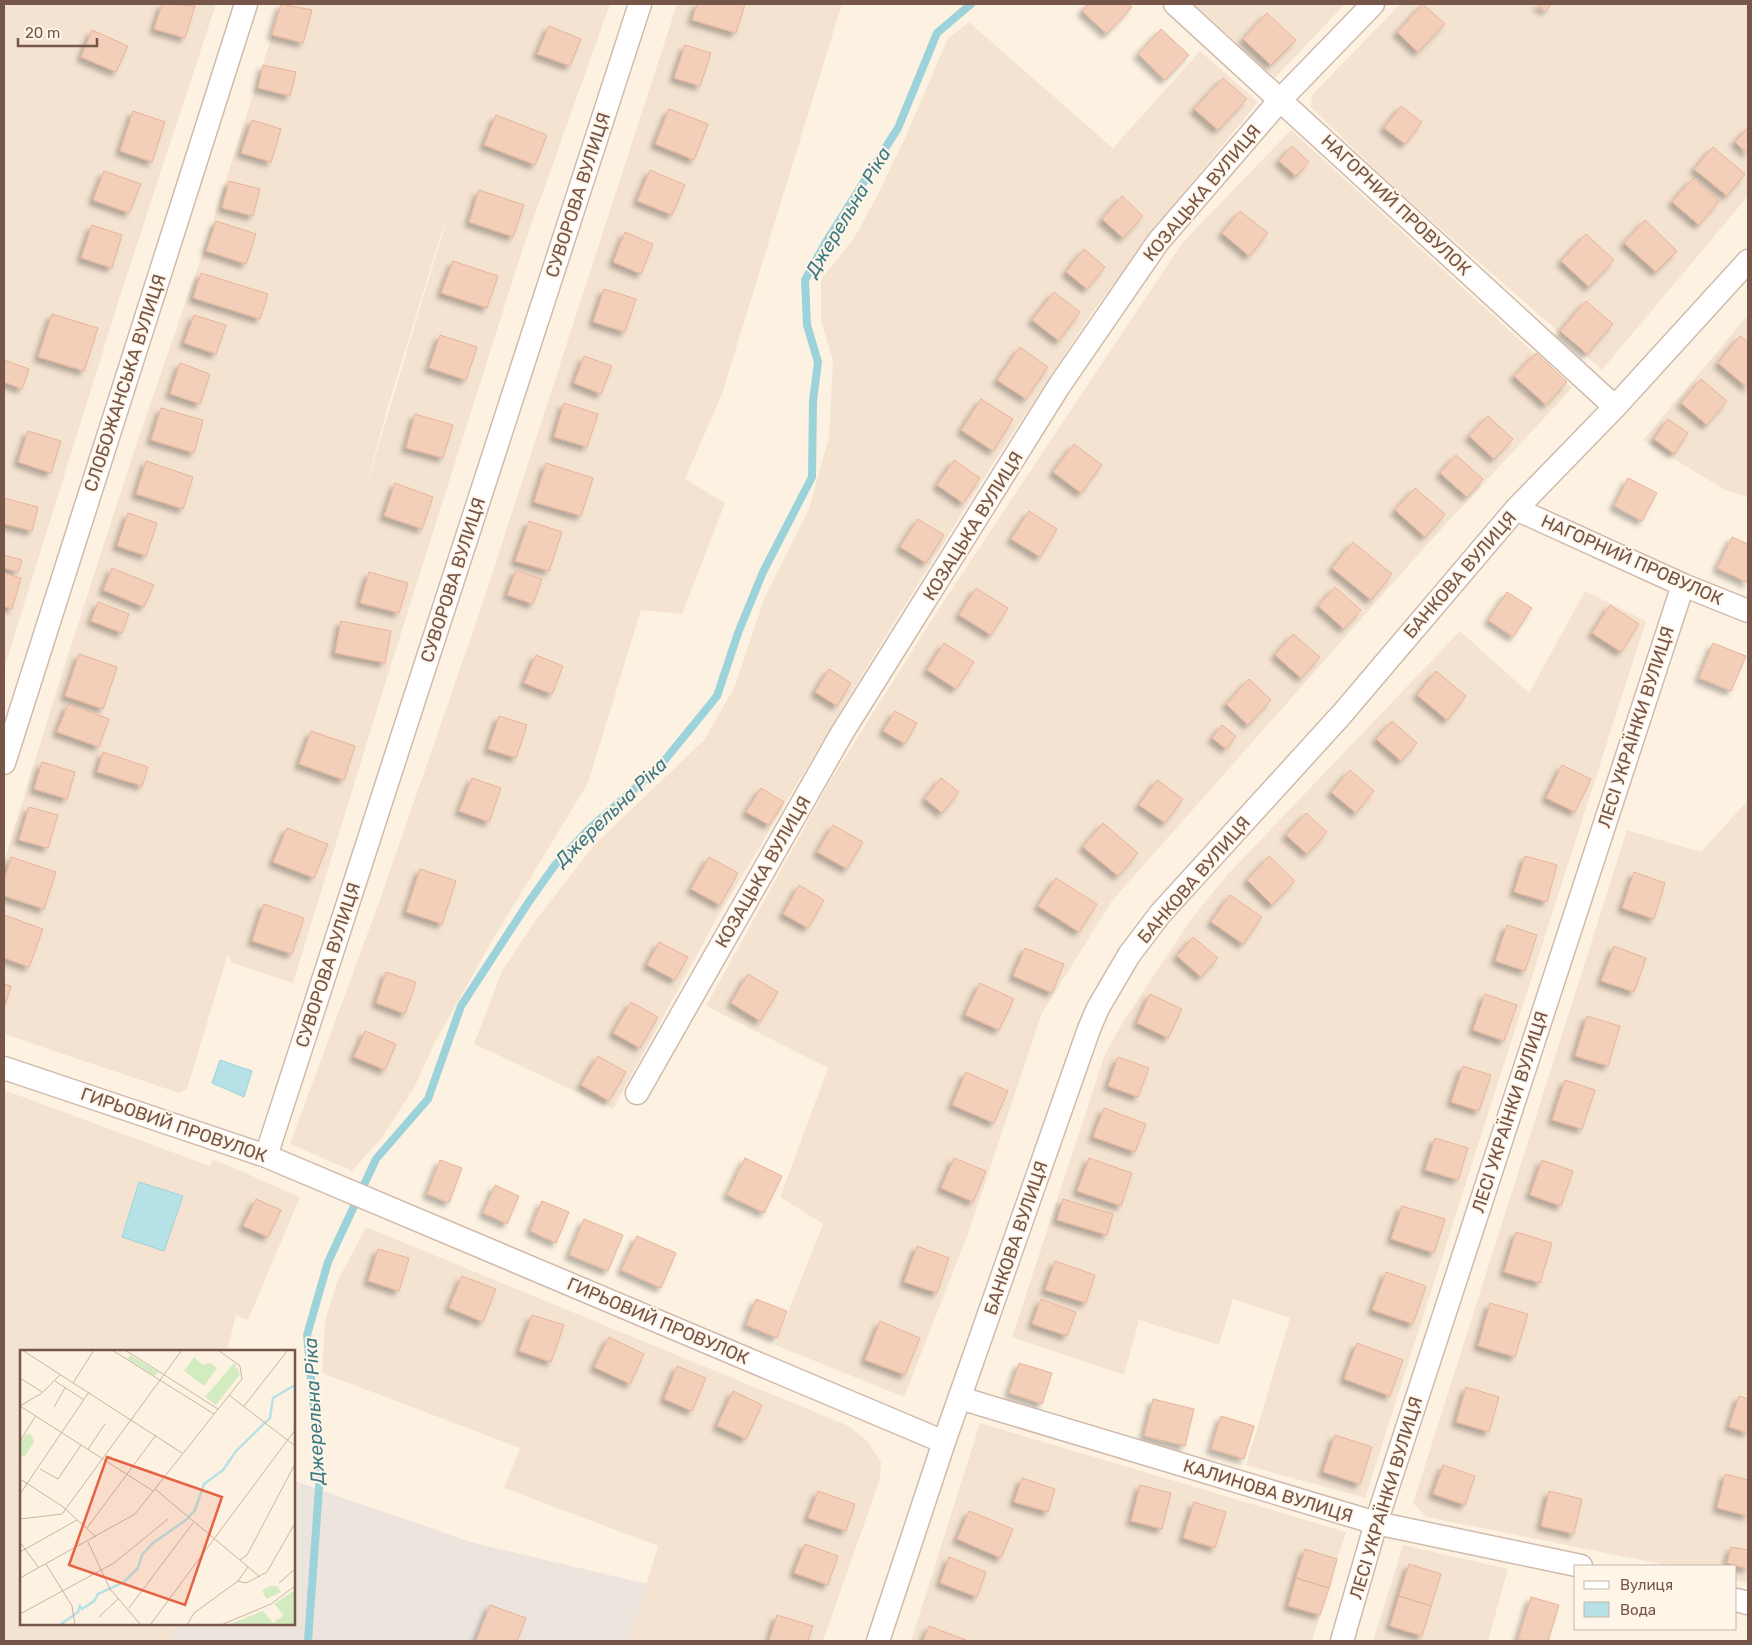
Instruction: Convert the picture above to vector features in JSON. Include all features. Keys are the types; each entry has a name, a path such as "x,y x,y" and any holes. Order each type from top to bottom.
{"street":[{"name":"СЛОБОЖАНСЬКА ВУЛИЦЯ","path":"4,763 246,4"},
{"name":"СУВОРОВА ВУЛИЦЯ","path":"266,1156 640,4"},
{"name":"НАГОРНИЙ ПРОВУЛОК","path":"1175,4 1616,406"},
{"name":"КОЗАЦЬКА ВУЛИЦЯ","path":"637,1093 842,733 1059,386 1158,242 1281,99 1373,4"},
{"name":"БАНКОВА ВУЛИЦЯ","path":"878,1641 944,1442 1089,1029 1098,1008 1129,955 1160,914 1342,714 1516,509 1616,406 1748,261"},
{"name":"НАГОРНИЙ ПРОВУЛОК","path":"1516,509 1683,585 1748,611"},
{"name":"ЛЕСІ УКРАЇНКИ ВУЛИЦЯ","path":"1342,1641 1376,1523 1683,585"},
{"name":"ГИРЬОВИЙ ПРОВУЛОК","path":"4,1068 266,1156 944,1442"},
{"name":"КАЛИНОВА ВУЛИЦЯ","path":"960,1398 1376,1523 1576,1565"}],"shaded area":[{"path":"4,4 216,4 122,290 4,669"},
{"path":"282,4 610,4 523,248 293,983 232,963 228,954 187,1089 179,1093 4,1034 4,862 56,692 135,448 202,255","holes":["445,225 365,490 388,406"]},
{"path":"677,4 842,4 722,394 685,479 725,503 682,614 641,610 588,783 489,946 435,1042 414,1088 380,1140 352,1171 290,1144 378,905 479,614"},
{"path":"1194,4 1345,4 1275,78"},
{"path":"1400,4 1748,4 1748,196 1602,370 1390,184 1311,107 1312,95"},
{"path":"969,22 1113,148 1200,51 1258,102 1176,202 1094,310 992,465 871,660 717,918 613,1109 474,1044 502,971 535,921 594,845 704,740 735,686 764,599 809,509 829,437 833,361 821,321 821,280 854,238 877,196 905,138 948,38"},
{"path":"1291,130 1572,388 1424,548 1112,901 1042,1013 968,1234 904,1397 775,1345 823,1224 780,1197 828,1068 706,1006 830,781 936,613 1183,242"},
{"path":"1748,315 1748,497 1725,490 1643,440"},
{"path":"1585,591 1646,621 1365,1498 1246,1465 1290,1318 1233,1299 1219,1345 1139,1320 1124,1375 1012,1337 1105,1054 1123,1022 1190,921 1227,875 1460,631 1529,693"},
{"path":"1748,800 1748,1583 1737,1580 1737,1565 1666,1565 1426,1517 1413,1503 1627,830 1701,852"},
{"path":"4,1090 210,1166 213,1159 300,1197 248,1320 236,1316 227,1350 20,1350 20,1625 177,1625 171,1641 4,1641"},
{"path":"366,1227 849,1426 867,1441 881,1462 880,1479 823,1641 629,1641 658,1546 504,1488 520,1448 322,1373 325,1321 337,1282"},
{"path":"980,1423 1346,1532 1312,1641 911,1641"},
{"path":"295,1481 474,1543 647,1584 629,1641 171,1641 177,1625 295,1625"},
{"path":"1403,1545 1508,1569 1488,1641 1373,1641"}],"water":[{"path":"220,1060 252,1071 244,1097 212,1083"},
{"path":"139,1182 183,1196 164,1251 122,1237"}],"building":[{"path":"162,4 195,6 185,38 154,29"},
{"path":"281,4 312,10 303,43 272,35"},
{"path":"697,4 745,4 736,33 692,20"},
{"path":"1088,4 1128,4 1132,7 1107,34 1082,11"},
{"path":"1423,4 1445,24 1418,52 1397,32"},
{"path":"1537,4 1552,4 1545,11"},
{"path":"1267,13 1296,40 1271,65 1243,39"},
{"path":"549,26 581,39 570,66 537,54"},
{"path":"1161,29 1189,55 1165,80 1138,54"},
{"path":"92,30 128,46 116,72 81,57"},
{"path":"685,45 711,53 700,86 674,78"},
{"path":"263,65 296,72 290,96 258,88"},
{"path":"1223,78 1247,99 1218,130 1194,109"},
{"path":"1401,106 1422,122 1405,144 1384,128"},
{"path":"669,109 708,124 694,160 655,144"},
{"path":"133,111 165,122 152,162 120,151"},
{"path":"496,115 547,135 535,165 484,145"},
{"path":"252,120 281,129 271,162 241,153"},
{"path":"1748,127 1748,154 1735,142"},
{"path":"1292,146 1309,162 1296,176 1279,161"},
{"path":"1713,147 1745,174 1727,196 1694,169"},
{"path":"650,170 685,185 672,215 637,201"},
{"path":"104,171 141,184 129,213 93,200"},
{"path":"1693,178 1719,201 1699,225 1672,202"},
{"path":"229,181 260,189 253,216 222,208"},
{"path":"479,190 524,205 513,237 469,222"},
{"path":"1122,196 1143,216 1123,238 1102,219"},
{"path":"1240,211 1268,233 1249,256 1222,233"},
{"path":"1645,220 1677,251 1656,272 1624,243"},
{"path":"216,221 256,234 246,264 206,251"},
{"path":"92,225 122,235 112,268 81,258"},
{"path":"625,232 653,244 641,274 613,262"},
{"path":"1586,234 1614,260 1589,287 1561,261"},
{"path":"1084,249 1105,267 1087,289 1066,272"},
{"path":"453,261 498,276 487,308 441,293"},
{"path":"201,273 268,294 260,319 193,298"},
{"path":"604,289 636,299 625,332 593,322"},
{"path":"1054,292 1080,312 1059,341 1032,320"},
{"path":"1586,301 1613,324 1587,354 1560,331"},
{"path":"52,314 98,328 84,371 38,357"},
{"path":"194,315 226,325 216,354 184,343"},
{"path":"440,335 477,347 466,380 429,368"},
{"path":"1740,336 1748,342 1748,388 1718,363"},
{"path":"1020,347 1048,367 1026,399 997,380"},
{"path":"1536,353 1567,382 1546,405 1514,376"},
{"path":"584,356 612,366 601,394 574,383"},
{"path":"4,360 29,369 22,389 4,382"},
{"path":"180,363 210,374 200,404 170,394"},
{"path":"1701,379 1727,401 1707,425 1681,403"},
{"path":"981,399 1013,419 993,451 961,430"},
{"path":"564,403 598,414 587,447 554,437"},
{"path":"161,408 203,420 194,453 151,440"},
{"path":"415,414 453,425 443,458 406,448"},
{"path":"1488,416 1513,439 1494,459 1469,436"},
{"path":"1668,419 1688,433 1674,454 1654,439"},
{"path":"28,431 61,441 51,473 18,462"},
{"path":"1074,444 1102,465 1081,493 1053,472"},
{"path":"1456,455 1483,479 1467,497 1440,473"},
{"path":"954,460 980,478 963,503 937,485"},
{"path":"146,461 193,477 183,509 136,494"},
{"path":"546,463 593,478 581,516 534,502"},
{"path":"1628,478 1657,493 1642,521 1614,506"},
{"path":"395,483 433,497 422,529 384,516"},
{"path":"1415,488 1445,514 1425,537 1395,510"},
{"path":"4,498 38,507 32,531 4,524"},
{"path":"1029,511 1057,529 1040,557 1011,539"},
{"path":"128,513 157,523 146,556 117,546"},
{"path":"918,519 944,535 926,563 900,547"},
{"path":"529,521 562,532 549,571 515,561"},
{"path":"1732,537 1748,544 1748,583 1717,568"},
{"path":"1353,542 1392,574 1371,600 1332,568"},
{"path":"4,555 22,560 18,572 4,568"},
{"path":"112,568 154,585 144,607 103,590"},
{"path":"516,570 542,579 533,604 507,595"},
{"path":"369,572 408,583 399,613 360,603"},
{"path":"4,573 21,578 12,609 4,606"},
{"path":"1335,587 1361,610 1344,629 1318,606"},
{"path":"976,588 1008,608 991,635 959,615"},
{"path":"1507,592 1532,608 1513,637 1488,620"},
{"path":"98,602 129,614 122,633 91,621"},
{"path":"1610,605 1639,624 1621,652 1592,633"},
{"path":"341,621 391,631 385,663 335,653"},
{"path":"1293,634 1320,657 1301,678 1275,655"},
{"path":"944,643 974,662 956,689 927,670"},
{"path":"1713,643 1746,656 1731,691 1699,678"},
{"path":"79,654 117,667 103,709 65,696"},
{"path":"536,655 563,666 552,694 524,683"},
{"path":"829,669 851,683 837,706 815,692"},
{"path":"1436,671 1466,696 1447,720 1417,695"},
{"path":"1249,679 1271,700 1248,725 1226,704"},
{"path":"68,704 109,719 99,747 57,732"},
{"path":"895,711 917,723 905,744 883,731"},
{"path":"499,716 527,725 516,758 488,749"},
{"path":"1392,721 1417,743 1401,761 1376,739"},
{"path":"1222,725 1236,736 1226,749 1212,738"},
{"path":"311,731 355,746 344,780 299,764"},
{"path":"103,752 148,767 142,786 97,772"},
{"path":"42,762 75,772 67,799 34,789"},
{"path":"1562,765 1591,779 1575,812 1546,798"},
{"path":"1350,770 1374,791 1356,813 1331,792"},
{"path":"472,778 501,788 489,822 459,811"},
{"path":"941,778 959,792 942,813 925,799"},
{"path":"1157,780 1183,799 1165,823 1139,805"},
{"path":"761,788 784,802 769,825 746,812"},
{"path":"29,807 58,815 48,848 19,840"},
{"path":"1306,813 1327,832 1307,854 1286,835"},
{"path":"1103,823 1138,853 1118,876 1083,847"},
{"path":"833,825 863,842 847,869 817,852"},
{"path":"287,828 328,844 314,878 273,862"},
{"path":"1269,856 1295,881 1272,905 1247,880"},
{"path":"1525,856 1557,865 1547,902 1514,892"},
{"path":"11,857 56,872 44,909 4,896 4,880"},
{"path":"709,857 738,873 720,905 691,889"},
{"path":"420,869 456,881 442,924 406,912"},
{"path":"1634,872 1665,883 1654,919 1622,908"},
{"path":"1056,878 1097,904 1079,932 1038,906"},
{"path":"799,885 824,900 808,928 783,914"},
{"path":"1230,895 1262,917 1243,944 1211,922"},
{"path":"264,904 304,918 292,954 252,941"},
{"path":"4,915 43,929 29,967 4,958"},
{"path":"1507,925 1537,935 1525,971 1495,961"},
{"path":"1193,937 1218,958 1201,977 1177,956"},
{"path":"659,942 688,957 675,980 647,965"},
{"path":"1614,946 1646,958 1634,992 1601,981"},
{"path":"1025,948 1064,964 1052,993 1013,976"},
{"path":"386,972 416,982 405,1014 376,1003"},
{"path":"748,974 778,992 760,1021 731,1003"},
{"path":"980,983 1014,999 999,1030 965,1015"},
{"path":"4,984 11,986 4,1008"},
{"path":"1150,994 1182,1009 1168,1038 1137,1023"},
{"path":"1485,994 1517,1005 1504,1041 1473,1030"},
{"path":"631,1002 658,1017 640,1048 613,1033"},
{"path":"1587,1016 1620,1026 1608,1066 1575,1056"},
{"path":"365,1031 396,1044 385,1070 354,1057"},
{"path":"598,1056 626,1072 609,1101 581,1085"},
{"path":"1118,1057 1149,1068 1138,1097 1108,1086"},
{"path":"1463,1066 1491,1075 1479,1111 1451,1102"},
{"path":"966,1072 1008,1091 994,1123 952,1105"},
{"path":"1565,1080 1595,1090 1582,1129 1552,1120"},
{"path":"1104,1108 1146,1124 1135,1152 1093,1137"},
{"path":"1435,1138 1468,1148 1458,1180 1425,1170"},
{"path":"745,1158 782,1176 764,1213 727,1195"},
{"path":"954,1158 986,1171 973,1202 941,1188"},
{"path":"1089,1158 1132,1173 1121,1206 1077,1191"},
{"path":"440,1160 462,1168 449,1203 427,1194"},
{"path":"1542,1160 1573,1171 1561,1206 1530,1195"},
{"path":"495,1185 519,1196 507,1224 483,1213"},
{"path":"256,1199 281,1210 268,1237 243,1226"},
{"path":"1063,1199 1113,1214 1107,1235 1057,1220"},
{"path":"542,1201 569,1212 556,1243 530,1231"},
{"path":"1402,1206 1445,1219 1434,1253 1391,1239"},
{"path":"584,1219 623,1235 608,1271 569,1255"},
{"path":"1516,1232 1552,1243 1540,1283 1504,1272"},
{"path":"637,1236 676,1253 661,1288 621,1270"},
{"path":"917,1246 949,1258 937,1293 904,1282"},
{"path":"378,1249 409,1258 399,1291 368,1281"},
{"path":"1055,1261 1095,1275 1086,1303 1045,1290"},
{"path":"1386,1272 1426,1286 1413,1324 1372,1310"},
{"path":"462,1276 496,1289 483,1322 449,1308"},
{"path":"756,1299 787,1311 777,1338 746,1325"},
{"path":"1041,1299 1076,1312 1067,1336 1032,1324"},
{"path":"1490,1303 1528,1314 1515,1357 1478,1346"},
{"path":"532,1315 564,1325 551,1362 519,1351"},
{"path":"880,1321 920,1338 905,1375 865,1360"},
{"path":"609,1337 644,1354 630,1384 594,1367"},
{"path":"1357,1343 1403,1360 1390,1396 1344,1379"},
{"path":"1019,1363 1052,1373 1042,1404 1009,1393"},
{"path":"677,1366 706,1378 692,1411 664,1399"},
{"path":"1466,1387 1499,1397 1489,1432 1456,1422"},
{"path":"733,1391 762,1405 746,1439 717,1426"},
{"path":"1739,1396 1748,1399 1748,1433 1729,1427"},
{"path":"1153,1399 1194,1409 1185,1446 1144,1436"},
{"path":"1221,1416 1254,1426 1244,1459 1211,1449"},
{"path":"1335,1435 1372,1447 1360,1484 1323,1472"},
{"path":"1443,1465 1475,1476 1465,1505 1433,1494"},
{"path":"1725,1474 1748,1480 1748,1516 1717,1508"},
{"path":"1022,1478 1055,1489 1048,1512 1014,1502"},
{"path":"1140,1485 1171,1493 1162,1529 1131,1521"},
{"path":"818,1491 855,1504 846,1531 808,1518"},
{"path":"1549,1491 1582,1499 1574,1534 1541,1526"},
{"path":"1194,1502 1226,1512 1215,1548 1183,1538"},
{"path":"969,1511 1013,1529 1001,1558 957,1539"},
{"path":"805,1544 838,1556 828,1585 794,1573"},
{"path":"1731,1547 1748,1550 1748,1569 1727,1563"},
{"path":"1305,1549 1337,1559 1329,1588 1296,1578"},
{"path":"949,1557 986,1572 977,1597 940,1583"},
{"path":"1409,1564 1441,1574 1431,1606 1399,1596"},
{"path":"1296,1578 1329,1588 1320,1615 1288,1606"},
{"path":"1399,1596 1431,1606 1422,1636 1390,1626"},
{"path":"1531,1597 1559,1605 1548,1641 1518,1640"},
{"path":"490,1605 526,1618 517,1641 476,1641"},
{"path":"777,1615 813,1626 808,1641 769,1641"},
{"path":"929,1626 966,1640 966,1641 923,1641"}],"waterway":[{"name":"Джерельна Ріка","path":"308,1641 320,1474 307,1335 328,1262 376,1159 428,1099 461,1006 528,903 555,865 588,830 660,766 717,696 738,633 763,572 812,477 813,401 818,362 807,325 805,280 826,242 898,128 937,33 971,4"}]}
